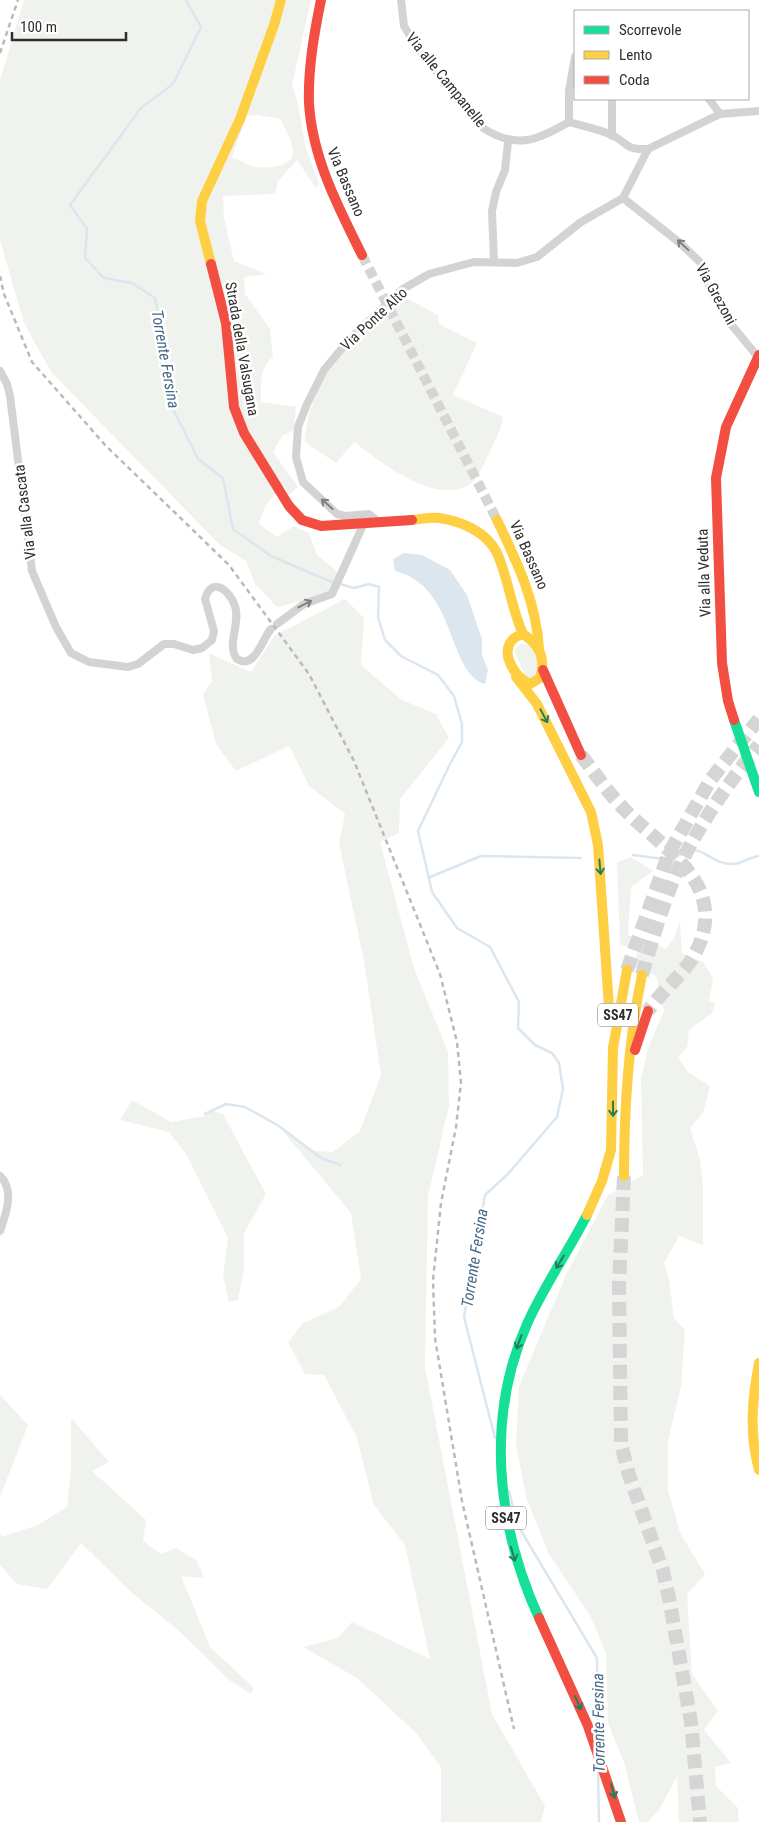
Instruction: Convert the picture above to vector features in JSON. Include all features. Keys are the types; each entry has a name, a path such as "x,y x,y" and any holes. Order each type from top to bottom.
{"main road":[{"name":"Strada della Valsugana","path":"281,0 276,21 235,130 203,193 200,221 226,323 234,407 244,433 289,506 302,520 321,526 439,518 474,529 488,539 497,553 514,614 525,635 539,648"},
{"name":"Via Bassano","path":"321,0 309,60 309,110 312,133 317,155 331,194 362,255"},
{"name":"Via alla Veduta","path":"758,356 726,427 716,478 722,663 728,701 759,792"},
{"name":"Via Bassano","path":"497,520 522,572 533,603 539,627 539,648"},
{"name":"Via Bassano","path":"525,635 530,629 533,603"},
{"name":"Strada della Valsugana","path":"514,614 507,655 522,687 537,704 591,812 598,845 610,998 609,1045 612,1060"},
{"path":"510,641 525,635"},
{"path":"539,648 552,694 581,755"},
{"path":"516,677 523,683 530,684 539,679 544,670"},
{"name":"SS47","path":"621,1822 601,1754 514,1556 503,1502 501,1437 507,1390 519,1343 540,1298 588,1215 609,1160 612,1134 612,1060 627,970"},
{"name":"SS47","path":"624,1176 624,1104 628,1040 642,975"},
{"path":"627,1063 634,1056 641,1027 648,1011"},
{"path":"759,1363 749,1424 752,1446 759,1470"}],"street":[{"name":"Via alle Campanelle","path":"401,0 404,26 420,52 483,128 508,142"},
{"path":"569,122 569,91 574,63"},
{"path":"612,100 612,136"},
{"path":"710,100 720,114"},
{"path":"494,262 492,211 496,192 505,170 508,142 543,137 569,122 612,136 625,146 639,150 648,149 720,114 759,111"},
{"path":"623,198 648,149"},
{"name":"Via Ponte Alto","path":"375,522 375,519 369,514 340,516 301,478 296,457 298,427 307,404 332,360 366,323 403,289 441,270 474,262 517,263 537,257 581,222 623,198"},
{"name":"Via Grezoni","path":"623,198 680,243 700,262 712,294 721,309 758,356"},
{"name":"Via alla Cascata","path":"0,371 7,384 10,396 32,572 56,627 71,653 89,662 128,667 138,664 164,644 174,644 193,650 202,648 214,636 214,627 205,599 210,589 215,587 224,588 236,608 237,620 233,648 237,659 244,662 251,660 274,626 304,604 329,596 335,590 364,523"},
{"path":"0,1176 7,1184 9,1194 0,1232"}],"shaded area":[{"path":"24,0 311,0 292,85 298,104 306,148 319,183 316,188 297,160 278,181 275,194 223,196 224,218 234,261 267,274 244,277 245,294 270,329 273,357 268,361 263,371 261,402 296,407 294,430 282,436 273,452 298,487 288,496 285,486 275,494 265,507 259,524 277,537 294,526 309,533 317,555 339,573 331,592 277,607 255,584 246,561 220,545 51,372 24,323 0,240 0,80","holes":["257,115 281,119 293,148 292,157 289,161 273,167 262,168 232,157 247,116"]},
{"path":"402,296 438,315 439,324 477,343 453,395 503,417 499,431 477,477 465,487 451,490 422,485 406,478 354,442 336,463 305,442 308,419 316,395 333,363 354,339"},
{"path":"404,553 422,555 450,570 467,595 482,639 482,655 488,670 485,684 473,676 463,664 441,611 430,594 415,580 395,571 393,559"},
{"path":"345,599 364,618 361,665 402,700 436,714 449,738 400,799 399,833 380,842 414,968 448,1052 449,1106 428,1196 425,1367 492,1714 545,1806 541,1822 441,1822 441,1767 416,1733 357,1678 303,1647 338,1638 352,1622 430,1659 405,1545 374,1505 357,1438 324,1375 305,1374 288,1342 303,1323 339,1307 361,1279 351,1213 282,1130 314,1151 333,1152 360,1131 381,1075 364,961 339,843 345,814 309,786 289,746 236,771 216,744 203,694 212,681 209,653 251,672 274,636"},
{"path":"521,643 531,646 540,662 536,678 527,679 514,651"},
{"path":"631,857 653,871 631,887 628,934 644,946 652,941 666,949 674,938 680,921 682,953 703,962 713,978 709,1001 715,1003 712,1013 689,1030 687,1047 678,1057 688,1072 710,1086 703,1113 690,1128 700,1159 703,1186 703,1245 679,1236 664,1263 669,1279 674,1318 685,1330 681,1387 668,1441 668,1490 680,1533 705,1574 687,1594 692,1674 718,1711 704,1730 731,1763 715,1767 716,1786 738,1808 739,1822 679,1822 677,1776 659,1810 648,1822 639,1822 625,1765 608,1723 606,1654 591,1617 549,1554 527,1500 516,1446 519,1386 566,1275 608,1195 643,1175 641,1079 648,1048 664,1011 656,976 633,967 638,952 620,944 617,862"},
{"path":"132,1100 171,1122 206,1116 214,1111 223,1114 266,1194 244,1233 244,1269 238,1300 229,1302 223,1276 228,1238 186,1154 169,1132 120,1120"},
{"path":"0,1395 28,1425 0,1497"},
{"path":"71,1418 109,1462 92,1471 146,1520 143,1541 161,1554 176,1548 197,1561 204,1578 181,1576 210,1647 254,1688 251,1694 229,1680 177,1629 131,1592 81,1543 47,1589 17,1584 0,1565 0,1533 1,1537 38,1525 67,1507 71,1472"}],"waterway":[{"name":"Torrente Fersina","path":"186,0 201,27 173,84 141,108 70,205 87,229 85,258 104,278 132,283 155,298 164,341 171,405 198,459 223,478 233,529 271,556 327,580 354,588 369,584 379,587 378,617 385,640 401,656 438,675 454,696 462,724 462,742 418,831 432,892 457,928 490,947 519,1002 518,1028 535,1045 552,1053 559,1063 563,1089 557,1117 508,1174 485,1195 464,1317 495,1438"},
{"path":"633,855 672,860 691,850 704,853 723,863 733,864 759,856"},
{"path":"430,877 481,856 581,858"},
{"path":"205,1114 226,1104 245,1107 279,1126 321,1158 341,1165"},
{"name":"Torrente Fersina","path":"509,1491 517,1524 597,1658 598,1733"},
{"name":"Torrente Fersina","path":"598,1769 599,1822"}],"tunnel":[{"path":"362,255 497,520"},
{"path":"627,970 669,853 711,779 759,719"},
{"path":"642,975 666,898 684,857 713,807 759,745"},
{"path":"581,755 618,803 673,854 687,870 698,887 705,906 704,928 696,952 685,968 648,1011"},
{"path":"624,1176 619,1285 621,1444 629,1475 663,1571 669,1598 691,1722 700,1822"}],"railway":[{"path":"0,53 18,0"},
{"path":"0,276 4,294 32,362 106,446 229,565 309,674 354,761 440,974 457,1042 461,1083 456,1127 441,1203 433,1280 435,1338 462,1501 514,1729"}],"traffic: fast":[{"path":"734,720 759,792"},
{"path":"539,1618 525,1583 514,1547 506,1510 501,1435 505,1397 514,1360 527,1324 587,1215"}],"traffic: slow":[{"path":"211,264 200,221 202,201 240,119 274,25 281,0"},
{"path":"412,520 439,518 456,522 473,529 487,539 501,562 515,613 523,634"},
{"path":"497,520 530,598 539,648"},
{"path":"523,634 534,643 542,659 540,678 530,684 517,674 508,659 509,644 514,638 523,634"},
{"path":"516,677 537,704 591,812 598,845 610,1022"},
{"path":"587,1215 602,1181 611,1150 613,1048 627,970"},
{"path":"624,1176 628,1075 633,1025 642,975"},
{"path":"759,1363 753,1416 754,1443 759,1470"}],"traffic: jam":[{"path":"321,0 309,77 311,123 315,143 328,181 362,255"},
{"path":"211,264 226,323 234,407 244,433 289,506 302,520 321,526 412,520"},
{"path":"734,720 728,701 722,663 716,478 726,427 759,355"},
{"path":"543,670 581,755"},
{"path":"635,1050 648,1011"},
{"path":"539,1618 588,1726 621,1822"}]}
